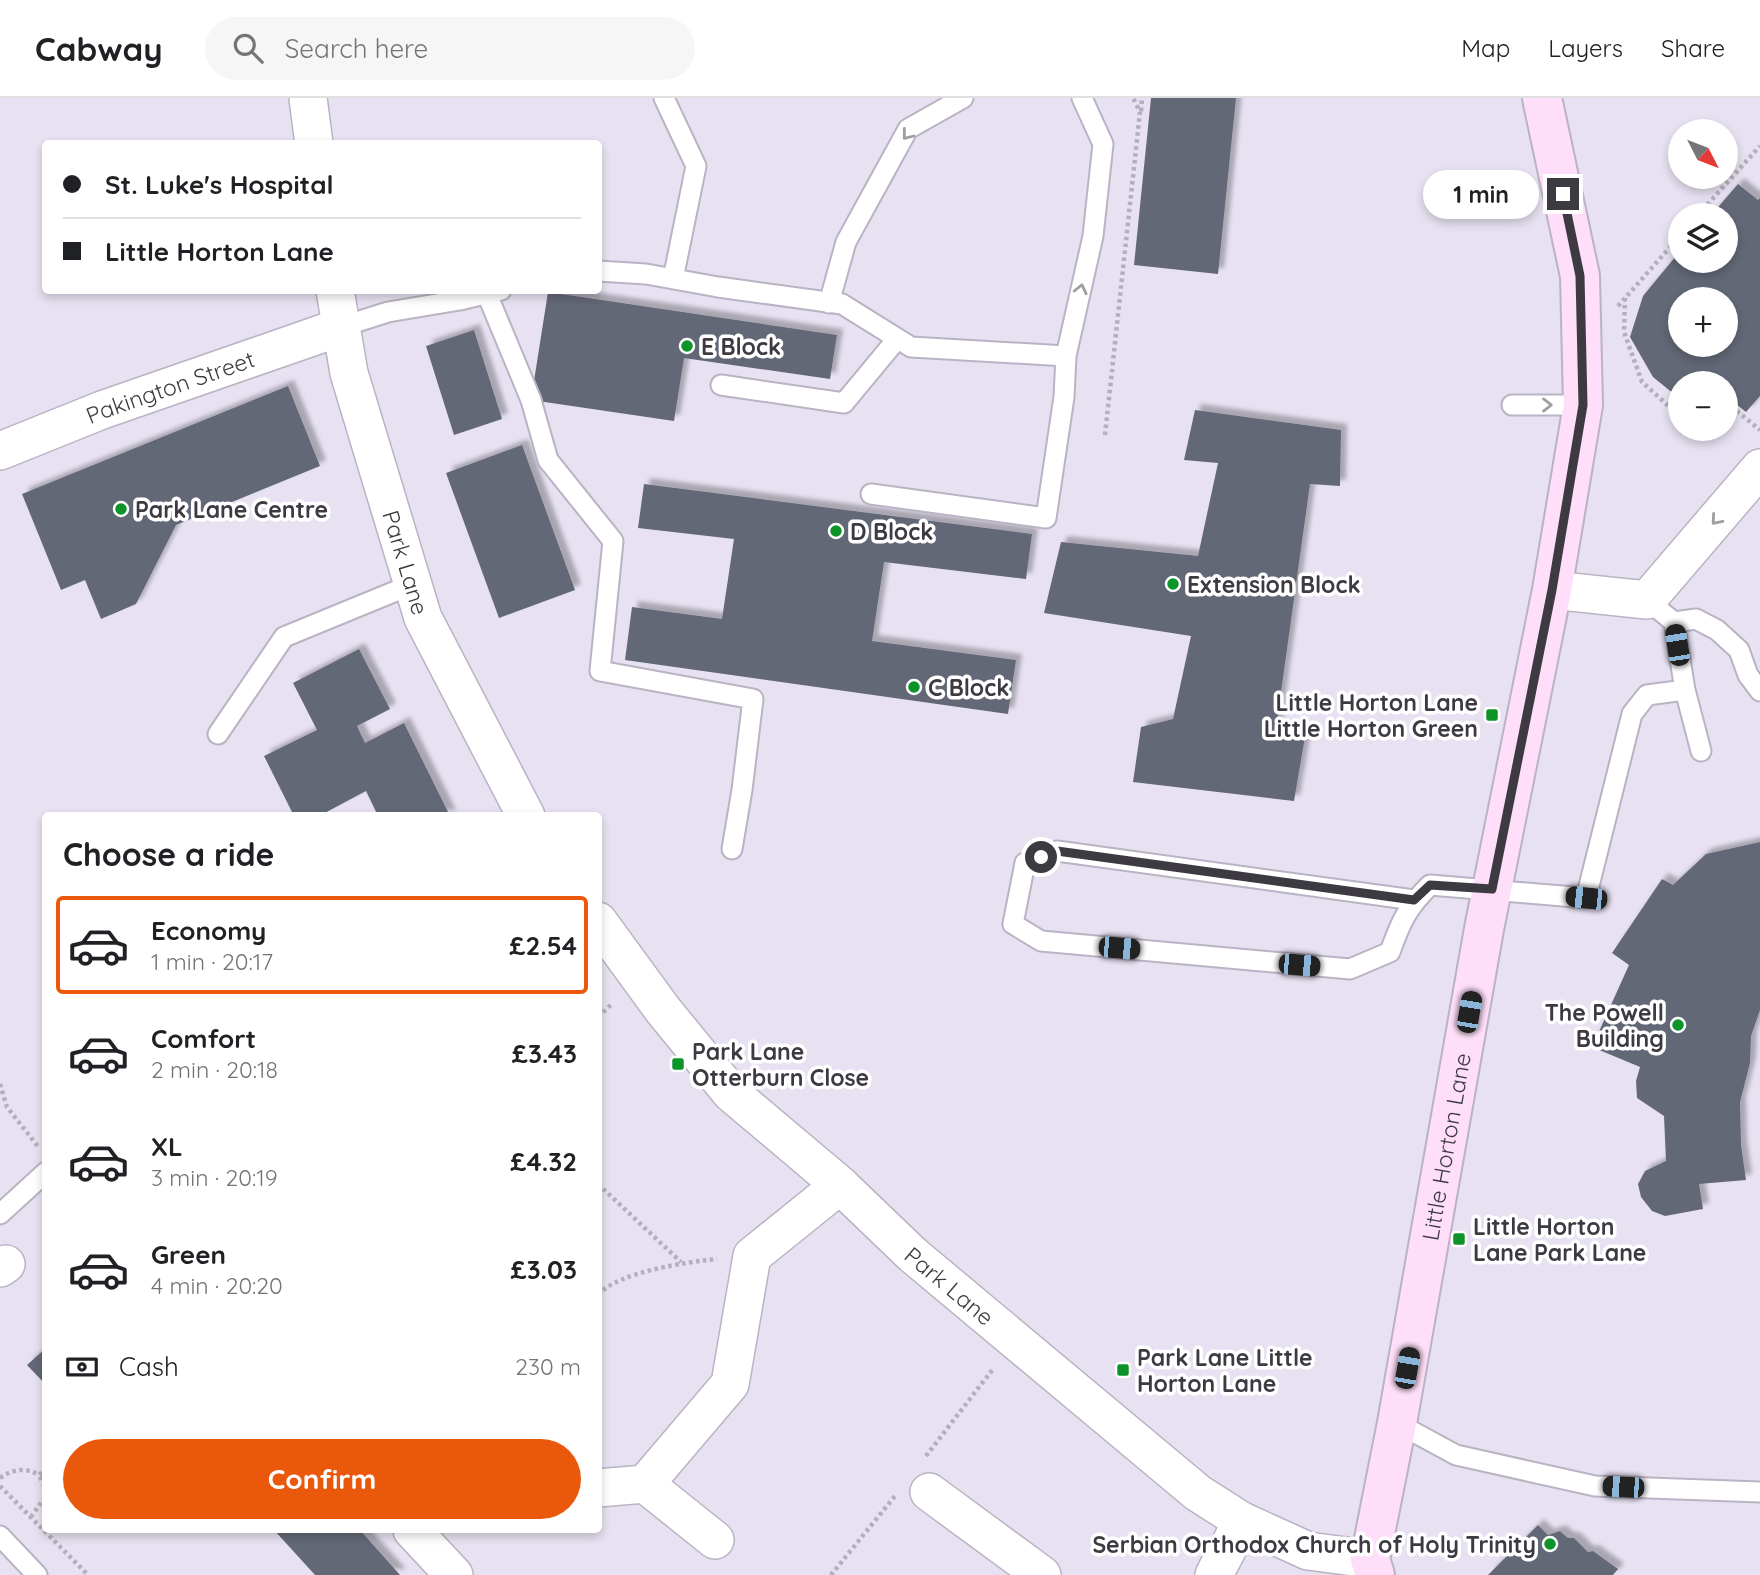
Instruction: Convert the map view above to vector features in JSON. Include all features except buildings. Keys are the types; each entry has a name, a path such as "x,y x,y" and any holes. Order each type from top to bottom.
{"street":[{"path":"308,98 313,140"},
{"name":"Little Horton Lane","path":"1372,1567 1492,889 1552,590 1583,405 1580,276 1542,98"},
{"name":"Park Lane","path":"336,294 349,373 423,618 524,812"},
{"name":"Pakington Street","path":"0,451 102,410 341,327"},
{"path":"1552,590 1660,611 1760,468"},
{"name":"Park Lane","path":"602,926 663,1010 732,1093 839,1185 913,1255 1198,1493 1242,1521 1308,1551 1372,1567"},
{"path":"645,1484 730,1384 752,1256 839,1185"},
{"path":"602,1488 645,1484 715,1540"},
{"path":"929,1492 1042,1575"},
{"path":"1214,1575 1242,1521"},
{"path":"415,1533 454,1575"}],"lane":[{"path":"664,98 696,166 673,279"},
{"path":"829,303 846,242 908,129 963,98"},
{"path":"871,494 1046,517 1064,397 1066,356 1093,236 1102,144 1082,98"},
{"path":"602,271 646,274 842,304 911,347 1066,356"},
{"path":"341,327 388,312 483,294"},
{"path":"495,294 531,400 548,460 613,541 600,671 753,699 732,849"},
{"path":"721,386 844,403 897,339"},
{"path":"1511,405 1583,405"},
{"path":"218,734 284,637 413,584"},
{"path":"1660,611 1701,751"},
{"path":"1660,611 1696,619 1717,630 1739,650 1748,675 1760,691"},
{"path":"1414,900 1057,851 1024,863 1013,924 1041,941 1350,969 1390,951 1401,920 1414,900 1430,885 1586,898 1632,714 1647,695 1685,690"},
{"path":"0,1214 42,1176"},
{"path":"1397,1423 1456,1455 1595,1486 1760,1493"},
{"path":"0,1536 37,1575"}],"path":[{"path":"1133,98 1140,112"},
{"path":"1105,435 1142,98"},
{"path":"1709,203 1760,146"},
{"path":"1581,347 1668,249"},
{"path":"1625,297 1624,332 1642,382 1668,405"},
{"path":"1738,412 1760,430"},
{"path":"0,1084 7,1107 42,1151"},
{"path":"602,1188 682,1262"},
{"path":"602,1290 607,1284 682,1262 752,1256"},
{"path":"0,1478 10,1471 20,1469 42,1472"},
{"path":"0,1486 42,1528"},
{"path":"31,1517 42,1501"},
{"path":"47,1533 88,1575"}],"place":[{"name":"E Block","path":"687,346"},
{"name":"Park Lane Centre","path":"121,509"},
{"name":"D Block","path":"836,531"},
{"name":"Extension Block","path":"1173,584"},
{"name":"C Block","path":"914,687"},
{"name":"Little Horton Lane Little Horton Green","path":"1492,715"},
{"name":"The Powell Building","path":"1678,1025"},
{"name":"Park Lane Otterburn Close","path":"678,1064"},
{"name":"Little Horton Lane Park Lane","path":"1459,1239"},
{"name":"Park Lane Little Horton Lane","path":"1123,1370"},
{"name":"Serbian Orthodox Church of Holy Trinity","path":"1550,1544"}],"route":[{"path":"1041,857 1057,851 1414,900 1430,885 1492,889 1552,590 1583,405 1580,276 1563,194"}]}
